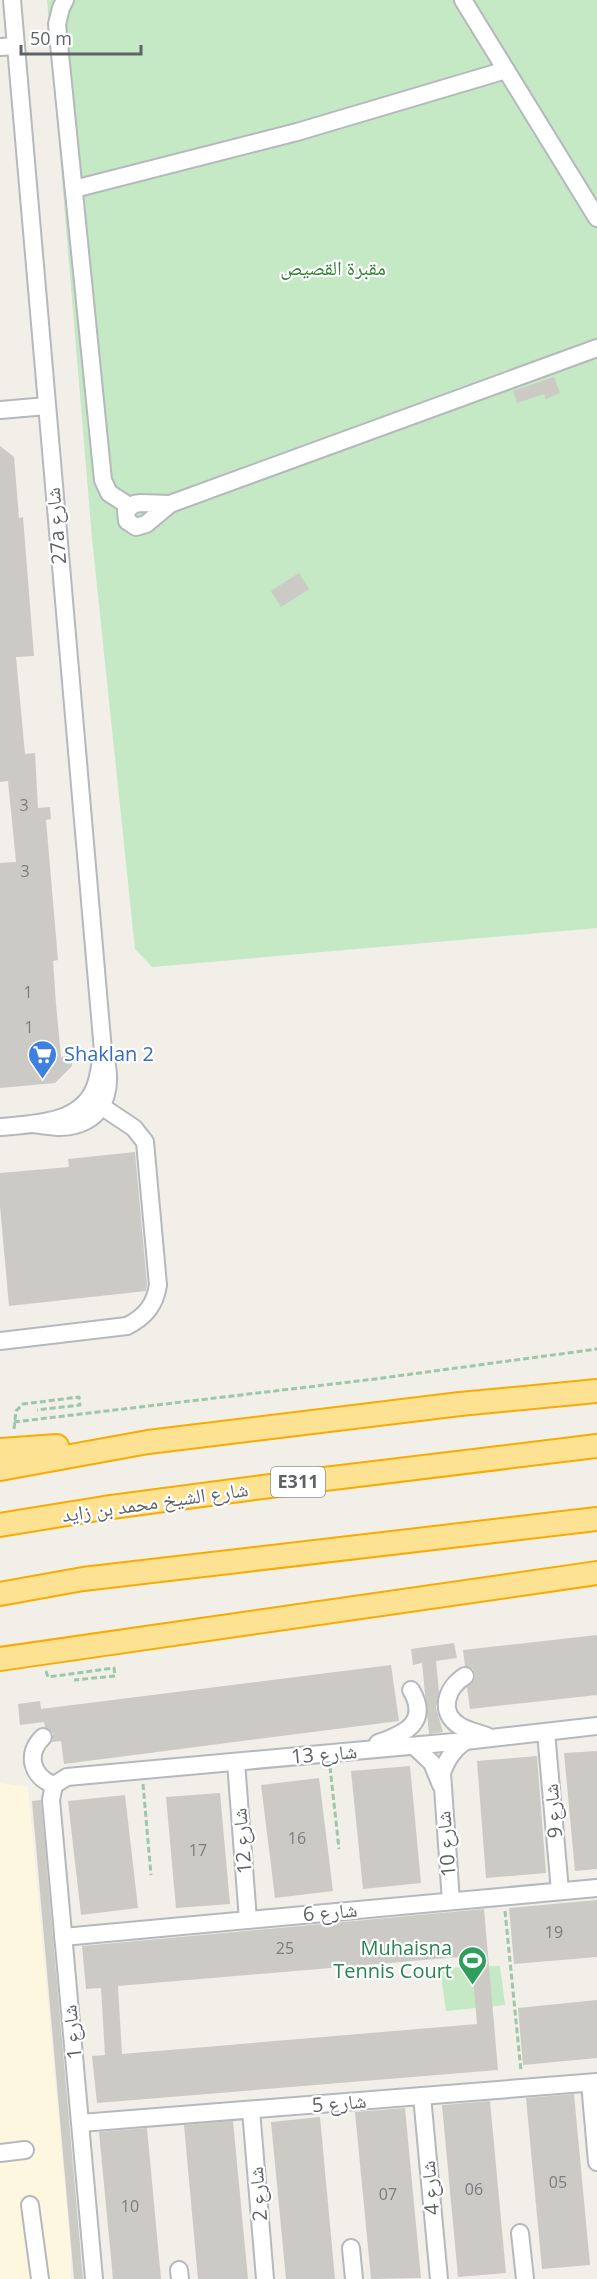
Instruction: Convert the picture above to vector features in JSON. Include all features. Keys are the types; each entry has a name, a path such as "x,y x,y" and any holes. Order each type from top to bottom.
{"highway":[{"path":"0,1468 148,1442 440,1406 597,1391"},
{"path":"7,1450 104,1442 148,1442"},
{"name":"شارع الشيخ محمد بن زايد","path":"0,1525 308,1480 597,1446"},
{"path":"0,1594 84,1579 597,1519"},
{"path":"0,1659 597,1573"}],"street":[{"name":"27a شارع","path":"12,0 8,46 47,406 103,1051 108,1065 109,1080 101,1106 90,1118 75,1125 51,1127 33,1124"},
{"path":"65,0 57,24 103,480 109,493 129,507"},
{"path":"463,0 597,218"},
{"path":"74,189 297,132 506,70"},
{"path":"170,504 141,503 129,507 126,511 127,521 136,527 141,526 170,504 597,348"},
{"path":"0,410 47,406"},
{"name":"27a شارع","path":"0,1127 33,1124 71,1114 87,1101 96,1086 103,1051"},
{"path":"0,1341 127,1326 143,1316 154,1302 158,1285 145,1142 134,1128 101,1106"},
{"path":"465,1676 450,1689 447,1709 459,1726 494,1738"},
{"path":"351,1752 394,1737 411,1728 418,1709 411,1690"},
{"name":"شارع 13","path":"54,1785 67,1777 414,1746 597,1726"},
{"name":"شارع 9","path":"546,1732 561,1891"},
{"path":"43,1737 34,1749 33,1767 38,1776 54,1785"},
{"name":"شارع 10","path":"451,1901 442,1773 454,1749 465,1741"},
{"name":"شارع 10","path":"414,1746 432,1763 442,1786"},
{"name":"شارع 12","path":"236,1762 248,1920"},
{"name":"شارع 1","path":"54,1785 51,1800 94,2279"},
{"name":"شارع 6","path":"63,1937 597,1888"},
{"path":"593,2083 597,2162"},
{"name":"شارع 5","path":"81,2123 593,2083"},
{"name":"شارع 4","path":"422,2096 439,2279"},
{"name":"شارع 2","path":"251,2110 265,2279"},
{"path":"0,2153 25,2150"},
{"path":"30,2205 40,2279"},
{"path":"520,2233 525,2279"},
{"path":"351,2248 354,2279"}],"path":[{"path":"14,1422 375,1379 597,1349"},
{"path":"7,1450 16,1411 23,1404 79,1397 80,1405 37,1410"},
{"path":"62,1674 114,1668 115,1676 74,1680"},
{"path":"329,1754 339,1849"},
{"path":"141,1771 151,1875"},
{"path":"504,1896 523,2088"}],"shaded area":[{"path":"0,1783 28,1787 71,2252 71,2279 0,2279"}],"green space":[{"name":"مقبرة القصيص","path":"47,0 597,0 597,928 152,967 135,949 92,538"},
{"name":"Muhaisna Tennis Court","path":"500,1966 505,2005 446,2011 440,1968"}],"building":[{"path":"554,377 560,393 546,399 544,394 517,403 513,391"},
{"path":"0,446 14,457 19,518 23,517 34,656 16,657 25,754 35,753 38,808 50,807 51,819 46,820 58,960 53,961 56,1004 61,1057 71,1055 72,1066 55,1083 0,1088 0,863 16,862 8,781 0,782"},
{"path":"299,573 309,589 281,607 271,591"},
{"path":"135,1152 146,1291 9,1306 0,1206 0,1173 69,1167 68,1159"},
{"path":"597,1635 597,1695 470,1709 467,1687 474,1681 475,1675 473,1669 465,1666 463,1650"},
{"path":"454,1643 457,1658 436,1661 439,1692 436,1708 443,1732 429,1734 422,1663 413,1665 411,1649"},
{"path":"391,1665 399,1721 64,1764 61,1741 52,1742 53,1733 45,1727 44,1722 20,1725 18,1704 40,1701 41,1709"},
{"path":"597,1751 597,1869 575,1871 564,1753"},
{"path":"537,1756 546,1873 486,1878 477,1761"},
{"path":"410,1766 421,1883 363,1889 351,1771"},
{"path":"319,1778 333,1891 275,1898 261,1785"},
{"path":"220,1793 230,1904 176,1908 166,1797"},
{"path":"125,1795 138,1908 81,1915 68,1801"},
{"path":"41,1800 83,2279 74,2279 32,1801"},
{"path":"597,1900 597,1957 514,1964 509,1908"},
{"path":"484,1909 498,2070 97,2103 92,2056 105,2055 101,1988 86,1989 82,1946","holes":["471,1956 477,2024 122,2054 118,1986"]},
{"path":"597,2000 597,2058 523,2065 518,2008"},
{"path":"574,2094 590,2265 542,2269 526,2098"},
{"path":"490,2101 506,2273 458,2277 442,2105"},
{"path":"405,2108 421,2278 371,2279 355,2112"},
{"path":"320,2117 335,2279 286,2279 271,2122"},
{"path":"233,2121 248,2279 198,2279 184,2125"},
{"path":"147,2128 161,2279 113,2279 99,2132"}],"place":[{"name":"Shaklan 2","path":"43,1080"},
{"name":"Muhaisna Tennis Court","path":"473,1986"}]}
